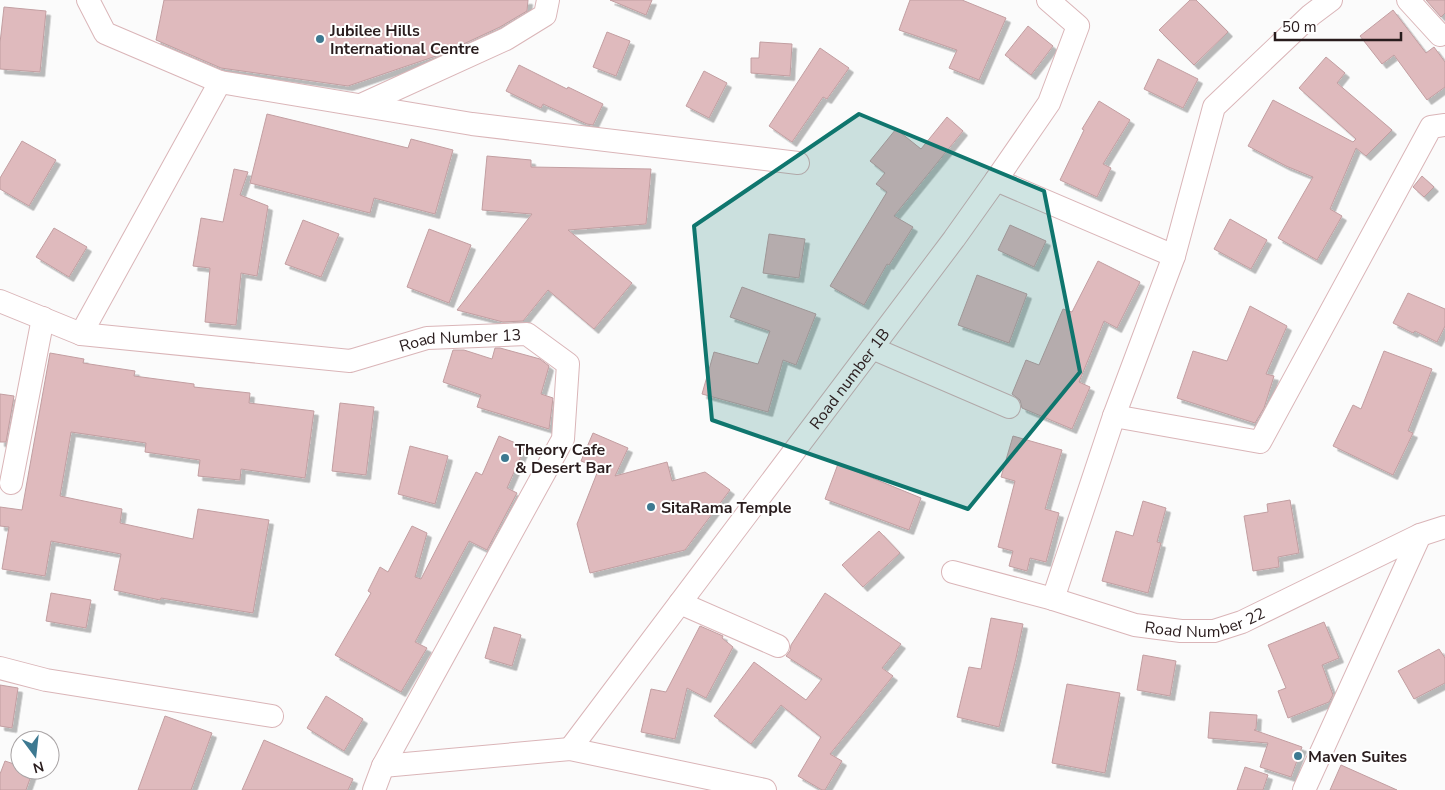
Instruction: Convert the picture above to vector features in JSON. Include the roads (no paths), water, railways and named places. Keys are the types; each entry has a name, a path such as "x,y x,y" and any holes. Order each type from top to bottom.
{"street":[{"path":"88,0 105,33 220,82 472,124 798,163"},
{"path":"361,105 506,38 545,15 548,0"},
{"name":"Road number 1B","path":"570,749 872,348 996,180 1049,103 1078,26 1048,0"},
{"path":"1054,599 1114,416 1174,256 1214,107 1311,15 1331,0"},
{"path":"1408,0 1440,35"},
{"path":"82,334 220,82"},
{"path":"1114,416 1260,442 1431,127 1445,124"},
{"path":"996,180 1174,256"},
{"name":"Road Number 13","path":"0,301 82,334 350,361 426,338 527,334 568,364 563,439 383,766 374,790"},
{"path":"11,483 43,318"},
{"path":"872,348 1009,407"},
{"name":"Road Number 22","path":"953,572 1054,599 1135,625 1181,631 1214,631 1242,622 1420,535 1445,527"},
{"path":"1304,790 1420,535"},
{"path":"680,602 778,646"},
{"path":"0,668 46,680 272,716"},
{"path":"383,766 570,749 765,790"}],"place":[{"name":"Jubilee Hills International Centre","path":"320,39"},
{"name":"Theory Cafe & Desert Bar","path":"505,458"},
{"name":"SitaRama Temple","path":"651,507"},
{"name":"Maven Suites","path":"1298,756"}]}
